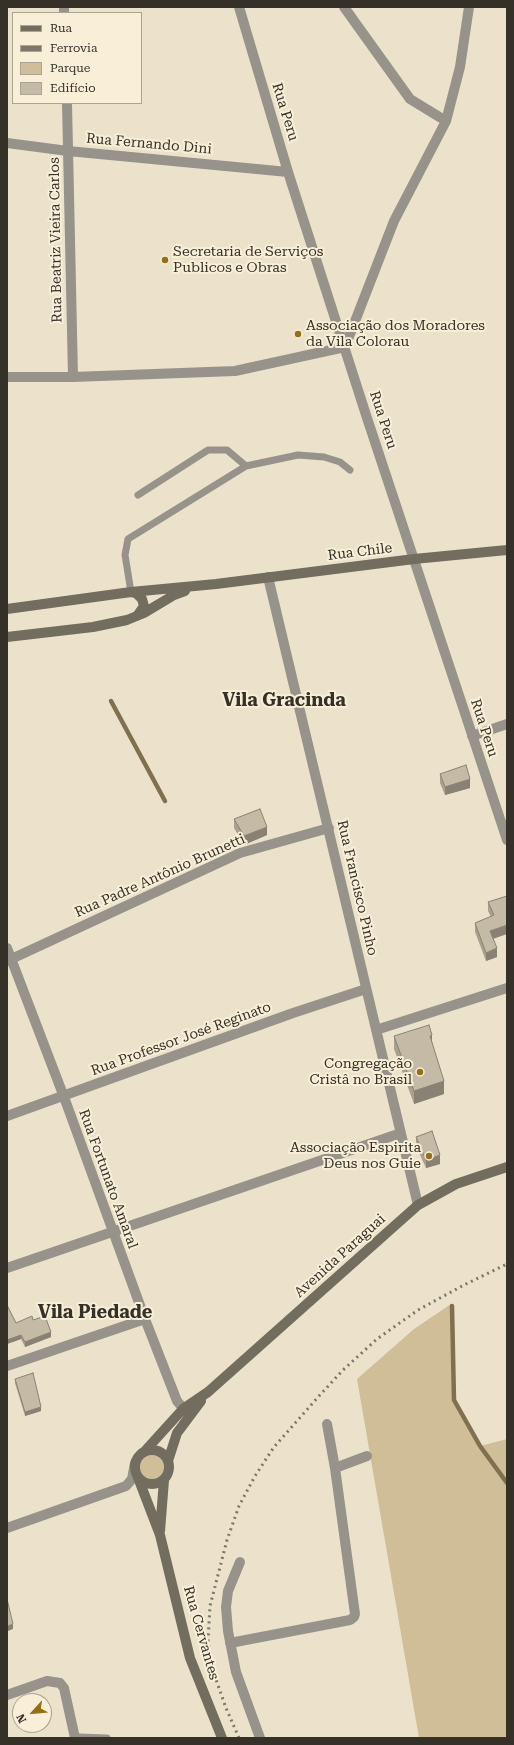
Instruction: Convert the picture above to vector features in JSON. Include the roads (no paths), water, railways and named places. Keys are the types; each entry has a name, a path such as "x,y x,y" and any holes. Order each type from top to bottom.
{"street":[{"name":"Rua Peru","path":"239,7 288,172 507,840"},
{"path":"344,7 410,99 446,121"},
{"path":"7,377 73,377 235,371 345,346 394,222 446,121 460,67 469,7"},
{"name":"Rua Beatriz Vieira Carlos","path":"67,104 73,377"},
{"name":"Rua Fernando Dini","path":"7,143 68,151 288,172"},
{"name":"Rua Chile","path":"7,609 131,592 216,584 507,549"},
{"name":"Rua Francisco Pinho","path":"268,577 418,1205"},
{"name":"Rua Chile","path":"7,637 93,627 137,616 174,595 216,584"},
{"path":"131,592 136,593 142,599 144,606 137,616"},
{"path":"472,736 507,724"},
{"name":"Rua Padre Antônio Brunetti","path":"9,960 240,853 329,828"},
{"name":"Rua Fortunato Amaral","path":"7,948 9,960 64,1096 112,1232 145,1319 178,1401 186,1412"},
{"path":"376,1030 507,988"},
{"name":"Rua Professor José Reginato","path":"7,1116 293,1013 366,989"},
{"path":"7,1268 401,1133"},
{"name":"Avenida Paraguai","path":"144,1452 208,1392 418,1205 456,1184 507,1167"},
{"path":"7,1366 145,1319"},
{"name":"Avenida Paraguai","path":"168,1461 176,1433 186,1412"},
{"path":"230,1643 354,1618 355,1614 335,1468 327,1424"},
{"path":"7,1528 126,1486 131,1481 136,1469 137,1459 148,1450 158,1451 165,1456 168,1461 169,1471 164,1480 154,1484 149,1484 144,1482 136,1469"},
{"path":"335,1468 366,1456"},
{"name":"Rua Cervantes","path":"136,1469 160,1535 190,1658 222,1738"},
{"name":"Rua Cervantes","path":"160,1535 164,1480"},
{"name":"Rua Cervantes","path":"240,1562 228,1591 226,1607 230,1643 236,1672 260,1738"},
{"path":"7,1695 47,1681 60,1683 64,1688 77,1737"}],"lane":[{"path":"138,495 208,450 227,450 246,466"},
{"path":"131,592 125,555 128,539 246,466 298,455 324,457 340,462 350,470"},
{"path":"77,1737 107,1738"}],"waterway":[{"path":"111,701 165,801"},
{"path":"452,1306 454,1400 480,1446 507,1483"}],"railway":[{"path":"239,1738 226,1708 213,1671 208,1642 210,1606 227,1540 239,1506 255,1476 274,1447 319,1396 343,1370 377,1339 418,1310 507,1264"}],"place":[{"name":"Secretaria de Serviços Publicos e Obras","path":"165,260"},
{"name":"Associação dos Moradores da Vila Colorau","path":"298,334"},
{"name":"Congregação Cristâ no Brasil","path":"420,1072"},
{"name":"Associação Espirita Deus nos Guie","path":"429,1156"}],"district":[{"name":"Vila Gracinda","path":"284,701"},
{"name":"Vila Piedade","path":"95,1313"}]}
